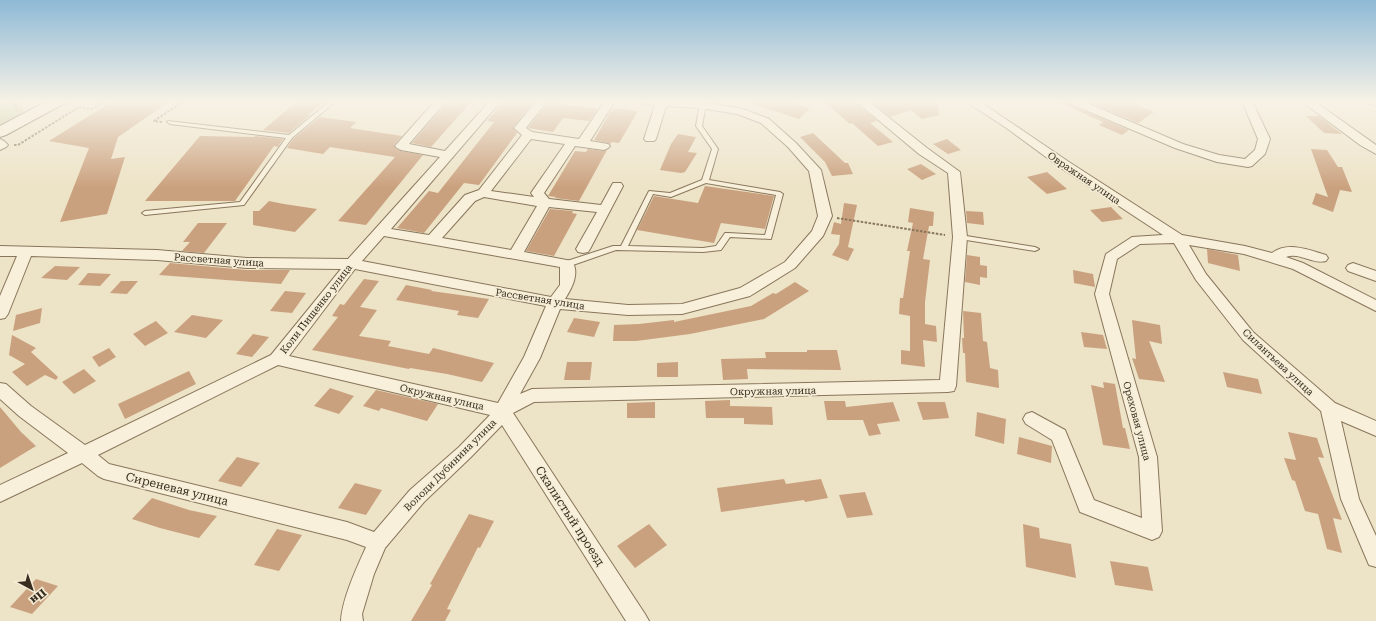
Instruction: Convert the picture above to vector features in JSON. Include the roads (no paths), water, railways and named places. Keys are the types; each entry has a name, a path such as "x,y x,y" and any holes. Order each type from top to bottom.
{"main road":[{"path":"0,141 16,130"}],"street":[{"path":"415,130 401,146 448,155"},
{"name":"Коли Пищенко улица","path":"0,494 277,359 352,264 470,130"},
{"path":"522,130 528,135 604,146"},
{"path":"545,203 537,193 587,130"},
{"path":"650,139 653,130"},
{"name":"Рассветная улица","path":"0,251 157,255 247,263 352,264 555,303 628,310 682,309 745,292 790,265 818,233 825,216 815,170 792,145 774,130"},
{"name":"Окружная улица","path":"277,359 502,411 532,396 948,386 960,237 954,172 923,151 897,130"},
{"name":"Овражная улица","path":"1016,130 1072,170 1178,239"},
{"path":"1144,130 1179,146 1217,158 1248,163 1261,151 1264,139 1260,130"},
{"path":"1347,130 1376,150"},
{"path":"483,193 528,135"},
{"path":"583,248 606,209 617,186"},
{"path":"432,240 470,198 483,193 545,203 606,209"},
{"path":"515,255 545,203"},
{"path":"380,231 566,264"},
{"path":"1178,239 1245,250 1298,266 1376,306"},
{"name":"Силантьева улица","path":"1178,239 1201,277 1248,336 1328,408 1376,429"},
{"name":"Ореховая улица","path":"1032,419 1059,435 1087,506 1152,531 1148,457 1102,294 1111,257 1137,240 1178,239"},
{"path":"1274,259 1288,250 1322,258"},
{"path":"0,314 26,252"},
{"name":"Володи Дубинина улица","path":"352,621 352,614 364,574 378,542 417,496 465,452 496,420 502,411 532,358 555,303 567,285 566,264"},
{"path":"1353,268 1376,276"},
{"name":"Сиреневая улица","path":"0,389 14,402 104,470 347,531 378,542"},
{"path":"1328,408 1350,499 1376,558"},
{"name":"Скалистый проезд","path":"502,411 638,621"}],"lane":[{"path":"234,130 290,137"},
{"path":"146,213 242,204 290,137 298,130"},
{"path":"702,130 715,149 705,181"},
{"path":"566,264 616,248 703,250 718,248 728,235 768,237 780,194 705,181 672,195 651,192 624,248"},
{"path":"960,237 1035,249"}]}
